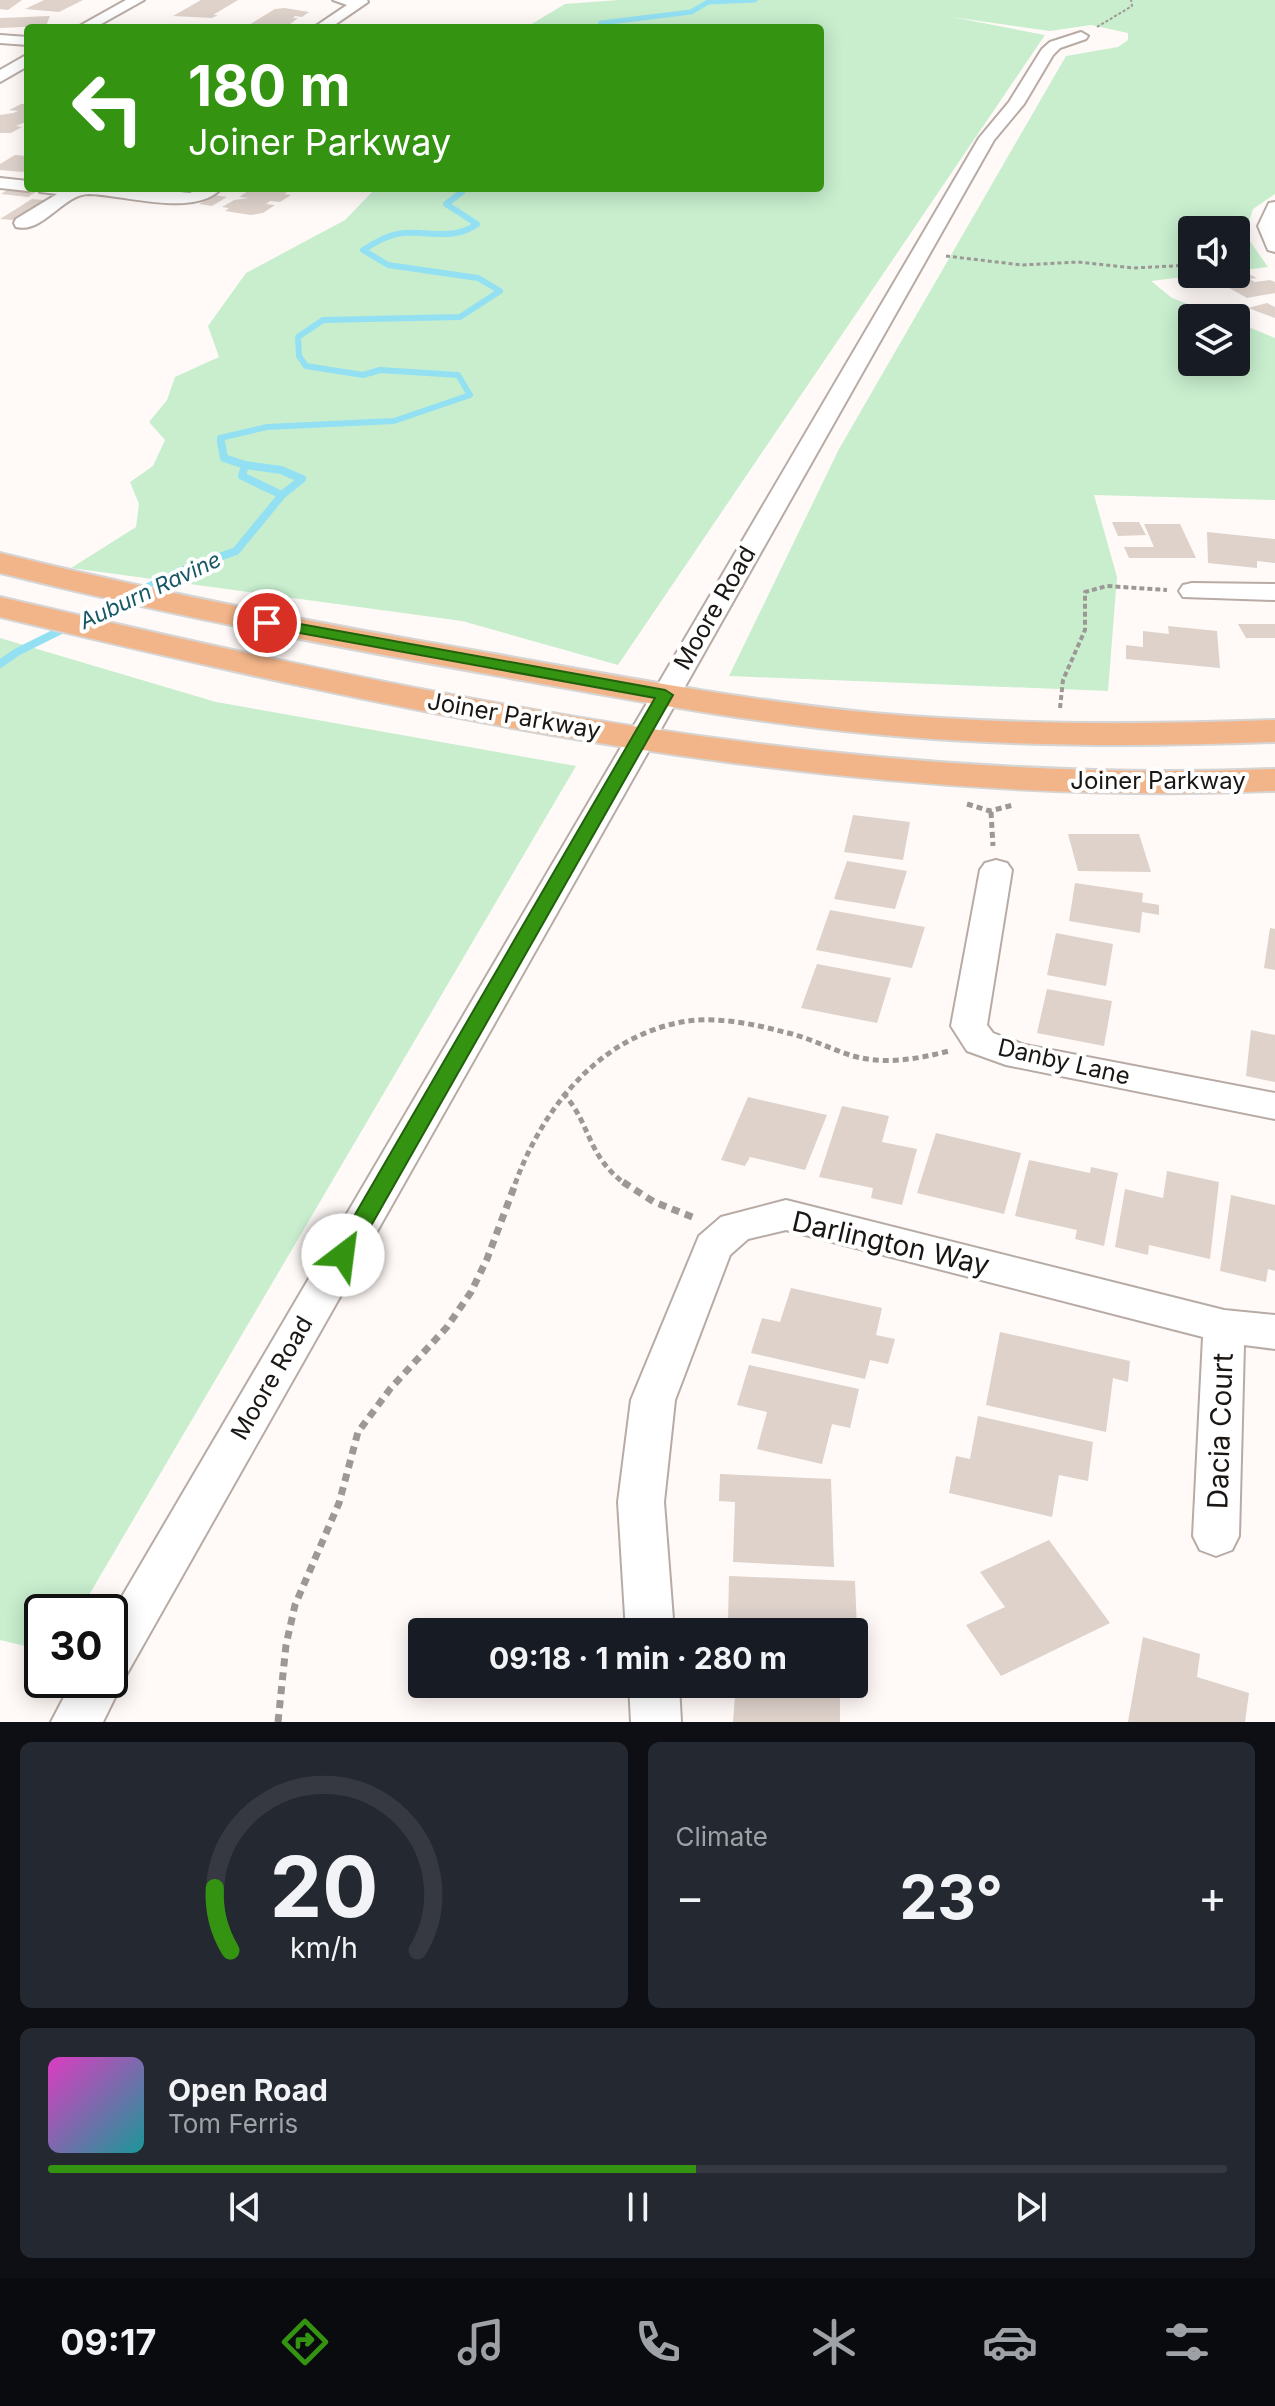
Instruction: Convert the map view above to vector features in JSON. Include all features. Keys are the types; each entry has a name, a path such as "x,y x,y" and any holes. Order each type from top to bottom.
{"main road":[{"name":"Joiner Parkway","path":"0,563 205,611 665,695 882,724 1137,736 1275,731"},
{"name":"Joiner Parkway","path":"0,607 389,694 639,739 797,761 955,776 1139,782 1275,780"}],"street":[{"path":"91,24 137,0"},
{"path":"326,24 361,2 340,0"},
{"name":"Moore Road","path":"128,1631 987,138 1016,104 1047,52 1055,45 1081,36"},
{"path":"0,39 24,41"},
{"path":"0,183 24,186"},
{"path":"23,223 73,192"},
{"path":"126,192 193,199 206,192"},
{"path":"1275,207 1266,219 1268,237 1275,246"},
{"path":"1192,591 1275,592"},
{"name":"Danby Lane","path":"996,870 969,1026 980,1042 1019,1056 1275,1106"},
{"name":"Darlington Way","path":"735,1227 786,1215 1224,1326 1275,1332"},
{"path":"649,1618 641,1502 653,1400 713,1247 735,1227"},
{"name":"Dacia Court","path":"1216,1536 1224,1326"},
{"path":"76,1722 90,1698"},
{"path":"655,1698 656,1722"}],"path":[{"path":"1081,36 1132,6 1131,0"},
{"path":"920,253 1022,265 1090,262 1133,268 1178,266"},
{"path":"1065,734 1058,699 1060,686 1084,635 1081,609 1085,592 1107,586 1192,591"},
{"path":"991,812 996,870"},
{"path":"278,1722 291,1619 340,1500 350,1449 362,1424 380,1401 443,1334 463,1305 480,1276 520,1165 563,1093 579,1075 641,1036 689,1021 717,1021 782,1032 870,1060 903,1061 980,1042"},
{"path":"563,1093 575,1104 595,1154 604,1168 680,1214 735,1227"}],"green space":[{"path":"619,0 1275,0 1275,194 1253,209 1250,218 1178,216 1178,278 1151,281 1172,298 1188,304 1178,304 1178,376 1250,376 1250,328 1275,338 1275,500 1094,495 1117,577 1108,691 729,676 839,449 1066,56 1118,47 1128,40 1128,33 1091,25 1050,31 952,17 1045,35 618,665 462,621 71,568 136,527 139,504 130,482 153,466 165,440 149,422 167,400 175,377 219,357 208,326 246,273 345,220 372,192 824,192 824,24 532,24 565,4"},
{"path":"1250,241 1268,267 1250,269"},
{"path":"0,638 216,702 576,766 90,1594 24,1594 24,1646 0,1640"}],"building":[{"path":"0,0 22,0 8,10 0,9"},
{"path":"44,0 83,0 59,12 25,9"},
{"path":"201,0 238,0 212,18 173,16"},
{"path":"275,9 309,12 302,17 295,16 293,18 298,18 290,24 251,24"},
{"path":"50,16 47,24 0,28 0,18"},
{"path":"24,104 24,123 11,133 0,133 0,115 18,111 9,110"},
{"path":"15,155 24,156 23,172 0,170 0,164"},
{"path":"9,189 36,192 28,197 1,194"},
{"path":"246,192 287,192 284,194 291,195 280,202 270,201 266,204 275,205 263,213 251,215 225,211 229,208 222,207 234,200 249,198 239,197"},
{"path":"214,195 227,197 212,206 199,204"},
{"path":"32,199 45,200 13,220 0,219"},
{"path":"1250,279 1275,282 1275,293 1247,298 1229,288 1250,288"},
{"path":"1267,303 1275,307 1275,318 1250,309"},
{"path":"1112,522 1139,522 1146,535 1118,536"},
{"path":"1144,524 1180,524 1196,558 1129,558 1124,547 1154,547"},
{"path":"1207,532 1275,539 1275,563 1257,561 1257,568 1208,563"},
{"path":"1238,624 1275,624 1275,638 1246,638"},
{"path":"1168,626 1217,631 1220,668 1126,659 1126,645 1143,647 1143,631 1169,634"},
{"path":"853,815 910,822 903,860 844,852"},
{"path":"1068,834 1139,834 1151,872 1078,871"},
{"path":"847,861 907,871 895,909 834,899"},
{"path":"1075,883 1143,893 1142,902 1159,905 1159,915 1142,912 1140,933 1069,921"},
{"path":"830,910 925,927 912,968 816,950"},
{"path":"1270,928 1275,929 1275,970 1264,968"},
{"path":"1056,933 1113,944 1106,986 1047,975"},
{"path":"817,964 891,978 877,1023 801,1008"},
{"path":"1047,989 1112,1001 1104,1046 1037,1033"},
{"path":"1251,1030 1275,1035 1275,1082 1246,1076"},
{"path":"748,1097 827,1115 805,1170 750,1157 745,1166 721,1160"},
{"path":"842,1106 889,1116 882,1142 917,1149 902,1205 871,1198 873,1188 819,1177"},
{"path":"936,1133 1021,1153 1004,1214 917,1193"},
{"path":"1029,1160 1090,1173 1091,1167 1118,1173 1104,1246 1075,1239 1077,1230 1015,1216"},
{"path":"1167,1171 1219,1182 1210,1259 1149,1245 1148,1255 1115,1247 1125,1189 1163,1198"},
{"path":"1231,1195 1275,1205 1275,1271 1268,1269 1266,1282 1220,1271"},
{"path":"791,1288 882,1308 876,1335 895,1339 888,1364 870,1360 865,1379 751,1353 762,1318 780,1322"},
{"path":"1000,1332 1130,1361 1128,1382 1113,1378 1106,1432 986,1405"},
{"path":"749,1365 859,1389 850,1428 832,1424 822,1464 757,1449 767,1412 737,1405"},
{"path":"978,1416 1093,1442 1088,1481 1059,1475 1052,1517 949,1493 956,1456 970,1459"},
{"path":"720,1474 831,1479 834,1567 733,1562 735,1502 719,1501"},
{"path":"1049,1540 1110,1623 1001,1676 966,1625 1005,1607 980,1572"},
{"path":"729,1576 855,1581 857,1618 728,1618"},
{"path":"1143,1637 1200,1654 1197,1677 1249,1693 1245,1722 1128,1722"},
{"path":"735,1698 840,1698 840,1722 733,1722"}],"waterway":[{"name":"Auburn Ravine","path":"600,24 691,12 708,2 755,0"},
{"name":"Auburn Ravine","path":"221,444 220,438 267,427 394,421 470,395 458,375 380,370 363,375 306,366 299,356 298,337 323,320 460,317 500,291 478,278 388,265 363,250 398,234 451,234 477,224 446,204 460,193"},
{"name":"Auburn Ravine","path":"221,442 224,458 245,465"},
{"path":"245,465 281,470 302,479 282,495"},
{"name":"Auburn Ravine","path":"245,465 242,476 282,495"},
{"name":"Auburn Ravine","path":"0,664 17,652 178,572 236,551 282,495"}],"route":[{"path":"267,623 665,695 343,1255"}]}
